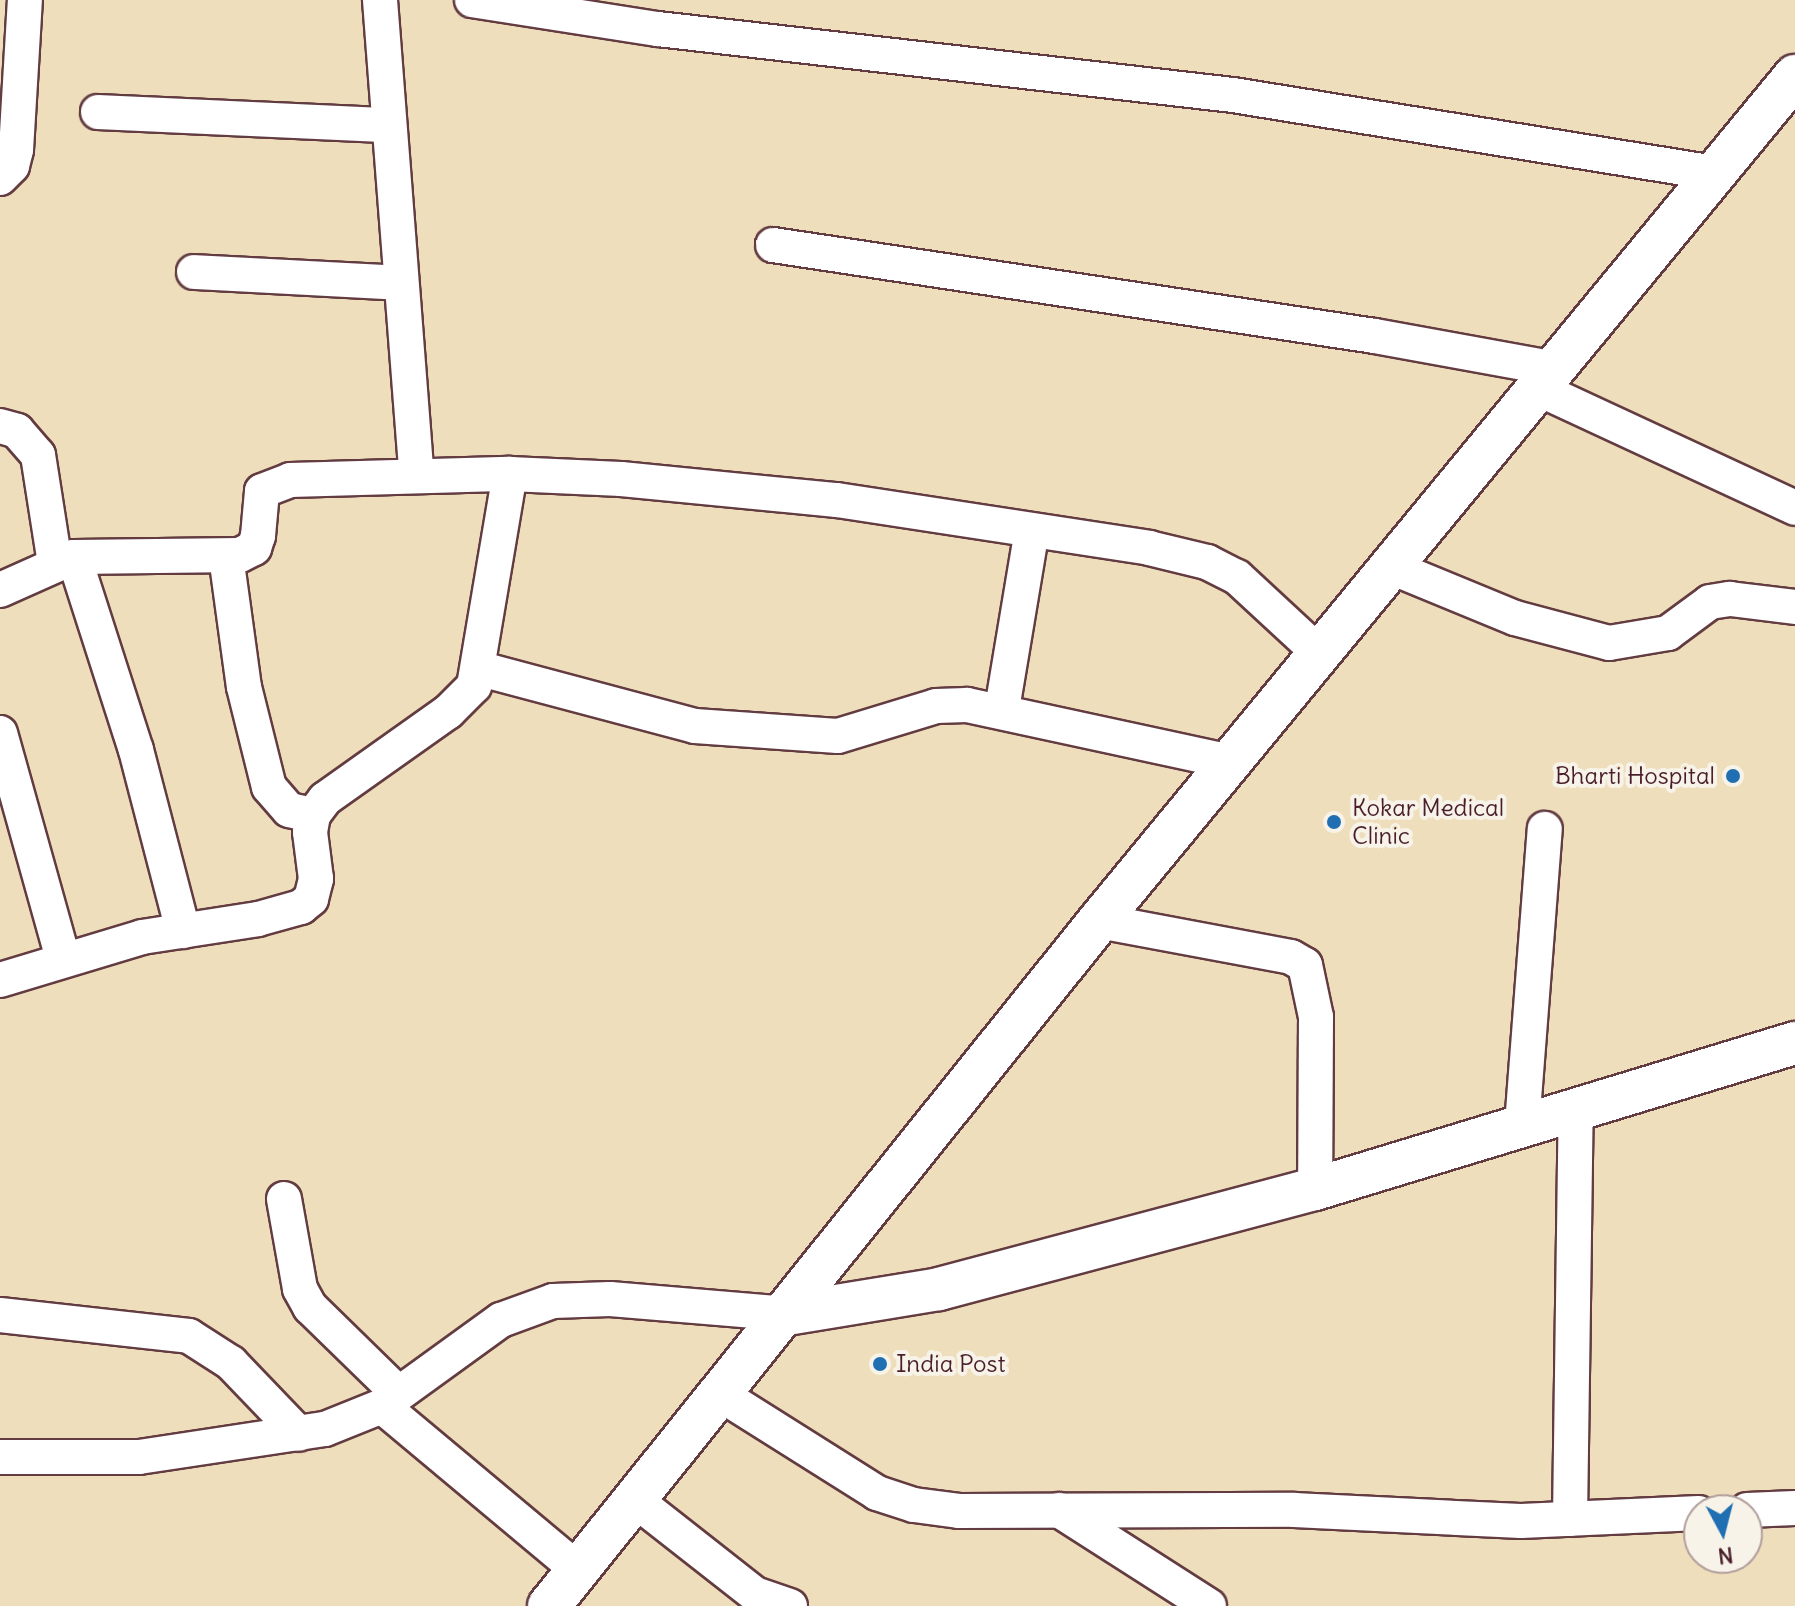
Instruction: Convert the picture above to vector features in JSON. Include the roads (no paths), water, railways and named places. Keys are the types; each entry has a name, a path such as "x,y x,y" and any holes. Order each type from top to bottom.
{"main road":[{"path":"549,1606 787,1314 1099,921 1319,653 1717,173 1787,101"},
{"path":"787,1314 939,1289 1315,1189 1795,1043"}],"street":[{"path":"0,178 12,166 16,150 25,0"},
{"path":"380,0 417,476"},
{"path":"472,0 658,29 1233,95 1717,173"},
{"path":"98,112 388,125"},
{"path":"773,245 1375,336 1548,379 1795,508"},
{"path":"194,272 401,283"},
{"path":"0,426 17,431 38,455 65,561 136,750 183,931"},
{"path":"0,980 63,959 183,931 258,919 301,907 311,899 316,879 313,815 325,799 448,712 474,686 481,669 510,474"},
{"path":"0,590 65,561 226,556 254,548 262,491 274,484 510,474 837,500 1032,530 1207,562 1237,577 1319,653"},
{"path":"1002,709 1032,530"},
{"path":"226,556 244,687 269,787 289,810 313,815"},
{"path":"1391,567 1584,640 1639,641 1668,633 1710,602 1730,599 1795,607"},
{"path":"481,669 695,726 813,737 858,733 936,706 1002,709 1230,762"},
{"path":"0,733 6,781 63,959"},
{"path":"1522,1125 1545,829"},
{"path":"1099,921 1291,957 1305,965 1316,1017 1315,1189"},
{"path":"1570,1519 1576,1108"},
{"path":"284,1199 300,1289 310,1307 390,1400 578,1570"},
{"path":"0,1457 139,1457 299,1434 390,1400 501,1320 553,1301 610,1299 787,1314"},
{"path":"0,1315 189,1336 231,1363 299,1434"},
{"path":"720,1394 877,1493 914,1505 959,1511 1294,1510 1570,1519 1683,1514"},
{"path":"635,1500 755,1594 790,1606"},
{"path":"1763,1509 1795,1508"},
{"path":"1059,1510 1209,1606"}],"place":[{"name":"Bharti Hospital","path":"1733,776"},
{"name":"Kokar Medical Clinic","path":"1334,822"},
{"name":"India Post","path":"880,1364"}]}
